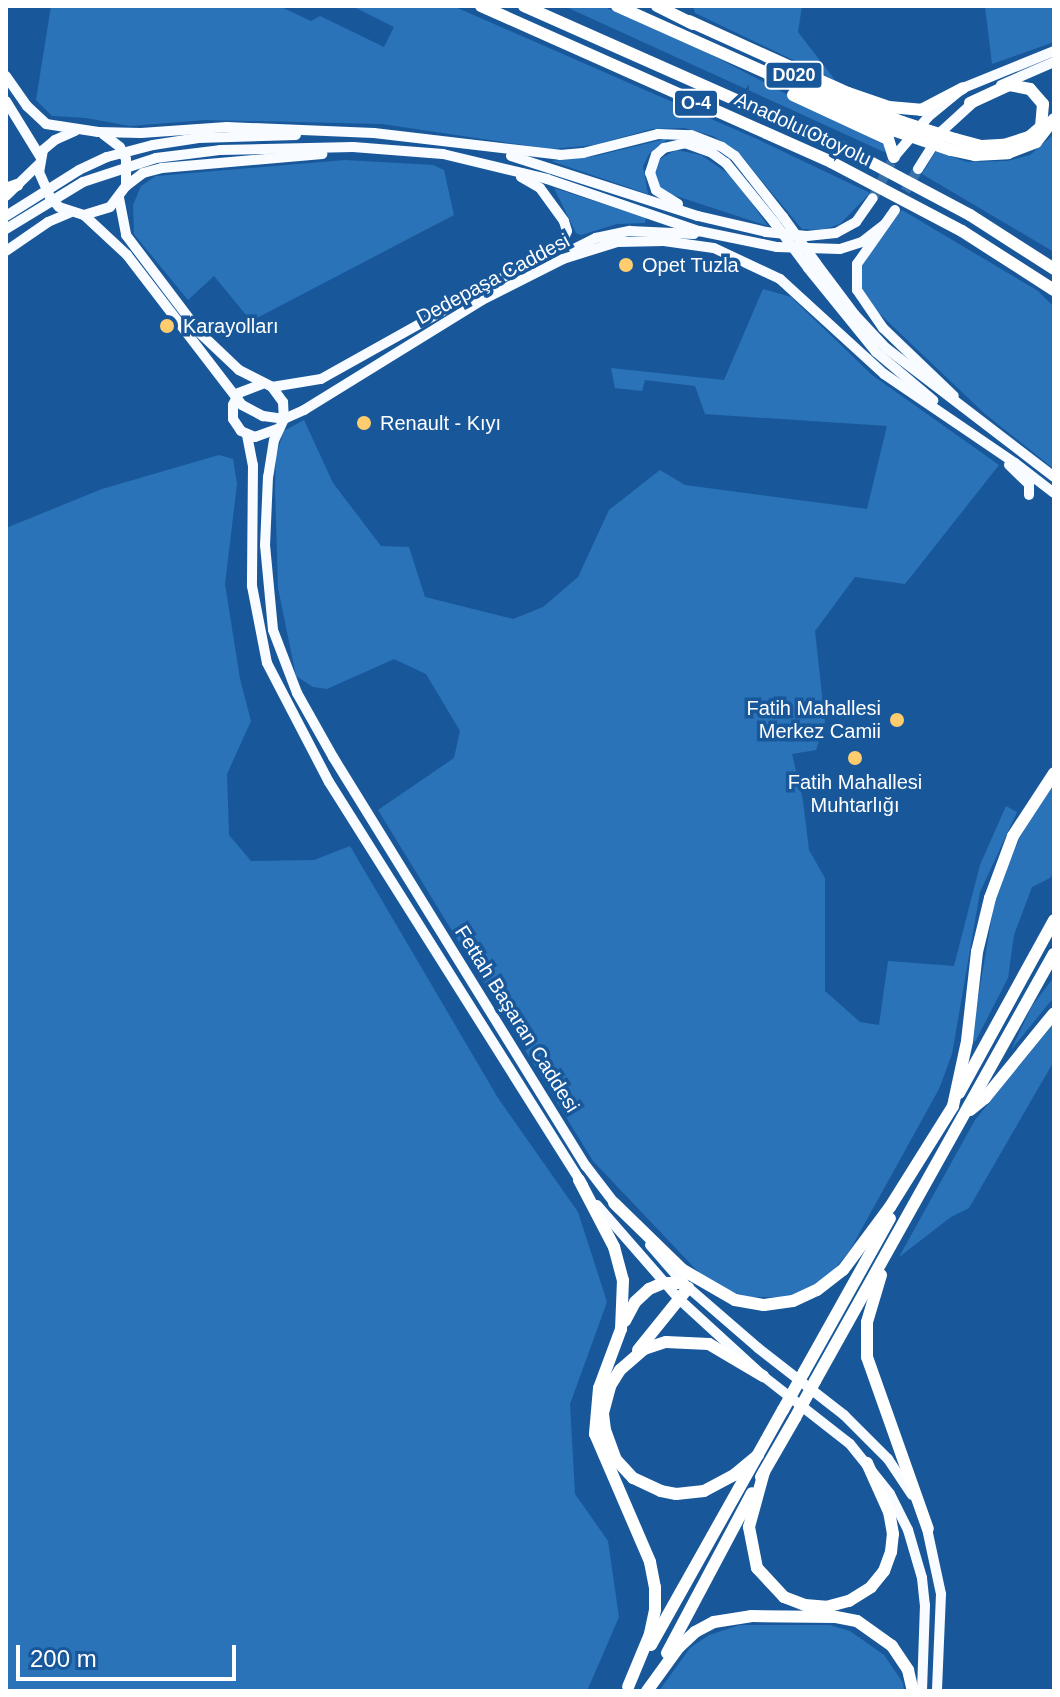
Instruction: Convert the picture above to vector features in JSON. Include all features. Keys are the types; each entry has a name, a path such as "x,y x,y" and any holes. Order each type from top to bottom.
{"highway":[{"name":"Anadolu Otoyolu","path":"481,6 831,162 998,253 1054,290"},
{"name":"Anadolu Otoyolu","path":"524,6 842,147 970,215 1054,269"},
{"name":"D020","path":"617,6 899,127 975,155 1008,153 1036,142 1054,119"},
{"name":"D020","path":"657,6 899,127"},
{"path":"689,21 848,93 889,107 921,110 963,88"},
{"path":"681,33 790,94 888,139 894,157"},
{"name":"D020","path":"953,145 1004,145 1029,137 1041,127 1043,104 1030,89 1009,85 970,103"},
{"path":"6,213 26,200"},
{"path":"6,232 39,209"},
{"path":"998,253 1054,299"},
{"path":"614,1203 683,1270 716,1292 755,1305 793,1301 817,1290 843,1270 890,1207 953,1106 967,1041 977,952 990,898 1013,836 1054,773"},
{"path":"627,1689 1054,920"},
{"path":"647,1691 764,1472 1054,954"},
{"path":"964,1115 985,1098 1054,1013"},
{"path":"579,1180 620,1263 624,1302 621,1329"},
{"path":"889,1249 867,1322 867,1357 928,1529"},
{"path":"627,1689 650,1634 656,1598 650,1562 595,1434 599,1388 621,1329 639,1297 663,1283 686,1286 610,1386 603,1413 610,1447 633,1478 661,1491 689,1494 718,1486 758,1455"},
{"path":"633,1355 666,1342 709,1344 763,1376"},
{"path":"764,1472 749,1527 757,1568 784,1597 805,1605 826,1607 849,1601 871,1587 884,1571 891,1552 893,1534 889,1512 867,1463"},
{"path":"647,1691 679,1647 695,1632 714,1622 751,1616 836,1617 857,1621 892,1646 908,1670 913,1691"}],"main road":[{"path":"894,157 928,117 963,88 1054,51"},
{"path":"918,169 942,131 970,103 1001,84 1054,62"},
{"path":"6,76 27,106 46,124 98,132 141,133 227,127 374,133 560,155 583,153 658,134 691,135 735,156 876,352 1027,481 1031,486 1029,495 1052,486"},
{"path":"6,101 40,161 41,179 50,197 69,213"},
{"path":"6,196 40,161 55,140 85,130"},
{"path":"98,132 110,138 126,159 126,186"},
{"path":"26,200 107,157 153,145 198,138 374,133"},
{"path":"423,137 528,160 732,226 790,235 836,233 856,222 873,198"},
{"path":"732,226 675,203 656,190 650,173 656,155 674,143 712,153 739,175 778,219"},
{"path":"39,209 83,182 156,158 198,152 282,149 411,151 474,160 547,179 699,231 754,244"},
{"path":"6,251 48,222 69,213 98,213 119,198 126,186 143,173 181,165 357,151 411,151"},
{"name":"Dedepaşa Caddesi","path":"267,386 321,379 561,245 567,231 564,221 540,188 521,176 474,160"},
{"path":"84,215 127,255 235,398 250,411 281,423 283,402 267,386 239,370 191,321 126,235 119,198"},
{"path":"895,210 857,264 855,275 862,301 883,328 1052,486"},
{"path":"527,277 580,245 612,233 670,231 754,244 840,249 862,242 885,224"},
{"name":"Dedepaşa Caddesi","path":"247,435 263,437 482,300 563,259 617,242 673,242 725,252 780,279 884,374 970,432"},
{"path":"812,266 886,348 982,422"},
{"path":"267,386 245,388 235,398 233,419 247,435 253,465 252,586 267,663 329,782 579,1180 663,1283 763,1376 831,1427 867,1463 900,1513 920,1568 925,1605 922,1691"},
{"name":"Fettah Başaran Caddesi","path":"281,423 268,477 265,545 268,604 285,668 341,770 586,1166 614,1203 686,1286 866,1436 899,1475 928,1529 941,1594 937,1691"},
{"path":"970,432 1052,486"}],"shaded area":[{"path":"51,6 279,6 311,21 320,16 384,47 394,27 352,6 453,6 757,139 870,193 840,224 822,230 802,229 738,152 713,136 684,128 652,129 594,145 551,149 382,124 205,120 130,126 52,116 36,100"},
{"path":"564,6 602,6 704,51 888,147 884,152"},
{"path":"693,6 802,6 798,32 835,80 695,13"},
{"path":"985,6 1054,6 1054,42 992,64"},
{"path":"1054,134 1054,252 922,174 936,151 967,162 1007,161 1030,155"},
{"path":"669,138 649,154 643,166 648,194 551,161 596,156"},
{"path":"676,150 701,155 733,177 768,226 664,192 654,179 658,160"},
{"path":"345,160 433,165 444,170 454,215 251,321 214,276 188,300 134,234 133,205 141,186 156,176"},
{"path":"554,188 646,218 645,223 617,224 581,235 576,233"},
{"path":"902,210 1038,291 1054,307 1054,469 984,413 863,298 859,268"},
{"path":"763,289 791,297 872,375 999,465 905,584 855,577 815,631 825,722 816,750 792,754 803,801 809,850 825,878 825,991 860,1022 879,1025 888,961 954,966 980,865 1006,806 1017,812 980,892 952,1054 939,1089 850,1250 830,1275 792,1297 744,1297 705,1279 593,1161 378,810 454,758 460,731 426,674 394,659 327,689 313,687 296,676 278,588 275,486 276,455 284,431 304,420 333,483 381,546 409,547 425,597 513,619 543,607 578,577 609,510 660,470 685,485 867,509 887,426 705,414 695,386 645,380 642,391 615,388 611,368 724,380"},
{"path":"219,455 233,459 237,484 225,584 240,679 251,721 227,774 229,835 251,861 314,860 350,846 498,1098 578,1212 607,1302 570,1404 575,1494 608,1541 619,1617 587,1691 6,1691 6,528 102,489"},
{"path":"1054,782 1054,871 1050,878 1032,887 1014,935 1008,978 975,1042 971,1040 995,898 1020,837"},
{"path":"1054,977 1054,997 1011,1050 1032,1006"},
{"path":"1054,1023 1054,1061 969,1208 951,1217 899,1257 975,1120"},
{"path":"740,1625 830,1625 850,1631 884,1655 903,1683 904,1691 659,1691 690,1648 709,1635"}],"tunnel":[{"path":"873,198 894,157"},
{"path":"898,204 918,169"}],"place":[{"name":"Opet Tuzla","path":"626,265"},
{"name":"Karayolları","path":"167,326"},
{"name":"Renault - Kıyı","path":"364,423"},
{"name":"Fatih Mahallesi Merkez Camii","path":"897,720"},
{"name":"Fatih Mahallesi Muhtarlığı","path":"855,758"}]}
